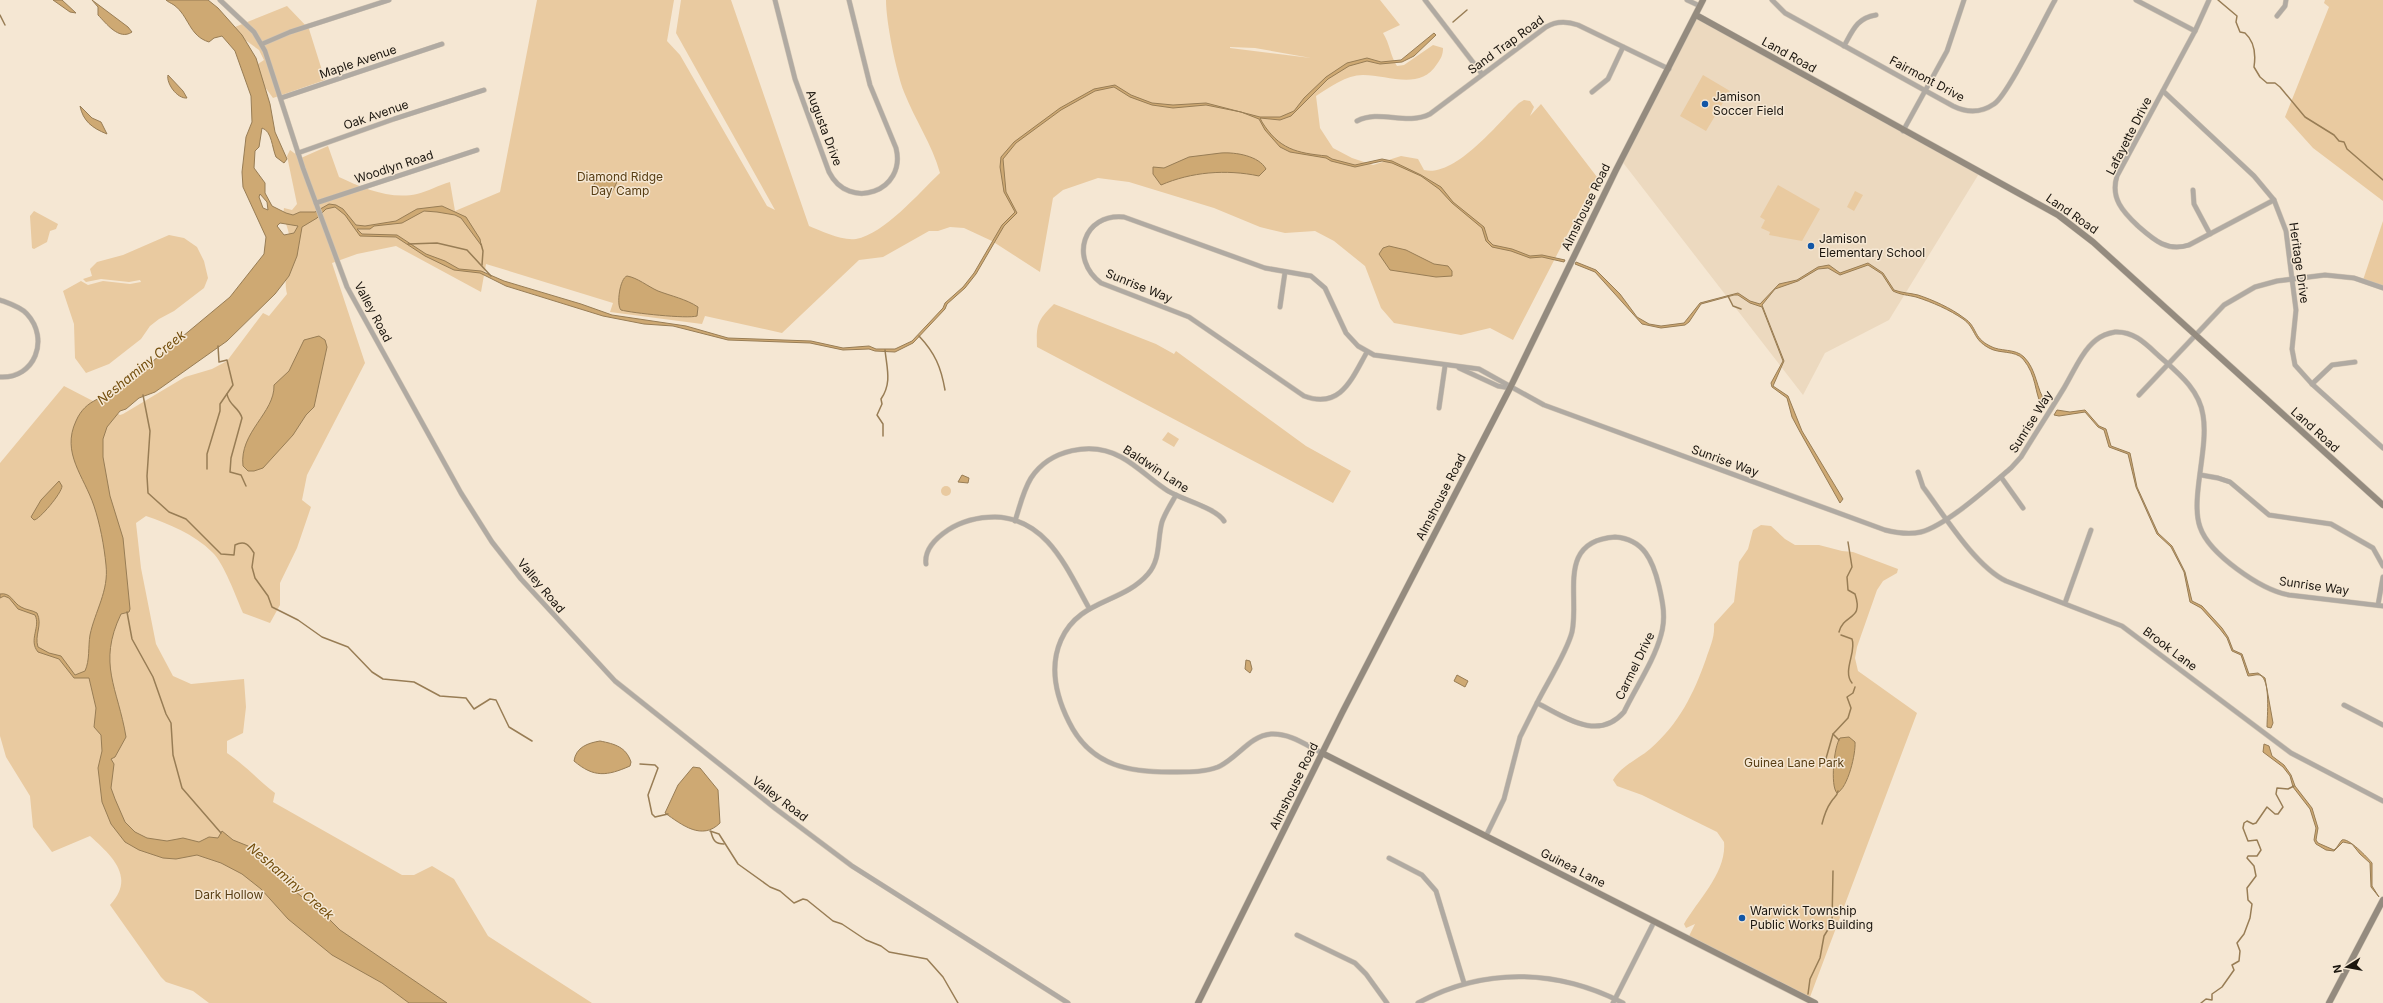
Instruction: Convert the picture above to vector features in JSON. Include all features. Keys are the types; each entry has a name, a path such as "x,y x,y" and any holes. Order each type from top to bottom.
{"street":[{"name":"Valley Road","path":"220,0 247,24 262,44 298,153 347,286 474,515 492,542 521,579 601,669 631,695 776,809 852,866 1068,1003"},
{"path":"262,44 290,32 389,0"},
{"name":"Augusta Drive","path":"775,0 795,79 829,172 837,183 845,189 867,193 882,187 891,179 896,168 898,157 896,148 870,85 849,0"},
{"path":"1425,0 1482,74"},
{"path":"1687,0 1700,6"},
{"name":"Almshouse Road","path":"1198,1003 1322,753 1510,388 1703,0"},
{"name":"Fairmont Drive","path":"1772,0 1785,13 1926,91 1966,111 1980,111 1995,104 2002,97 2055,0"},
{"path":"1903,131 1950,45 1964,0"},
{"path":"2136,0 2196,31"},
{"name":"Lafayette Drive","path":"2209,0 2196,31 2117,176 2115,196 2125,214 2160,244 2172,247 2185,246 2274,200"},
{"path":"2277,16 2285,6 2286,0"},
{"path":"1844,46 1859,20 1876,14"},
{"name":"Land Road","path":"1696,15 1903,131 2058,215 2093,242 2383,505"},
{"name":"Sand Trap Road","path":"1357,121 1373,115 1412,119 1423,118 1436,110 1546,27 1555,23 1572,22 1669,69"},
{"name":"Maple Avenue","path":"281,98 442,44"},
{"path":"1592,92 1608,79 1623,47"},
{"name":"Oak Avenue","path":"298,153 484,90"},
{"name":"Heritage Drive","path":"2163,91 2254,176 2274,200 2286,231 2296,310 2292,355 2300,372 2383,448"},
{"name":"Woodlyn Road","path":"317,205 477,150"},
{"path":"2193,190 2194,204 2210,234"},
{"name":"Sunrise Way","path":"1367,352 1345,389 1328,398 1311,398 1285,384 1189,317 1101,283 1086,267 1083,249 1089,231 1098,222 1112,217 1124,217 1265,268 1285,272 1304,273 1320,282 1329,295 1346,333 1367,352 1384,358 1459,368 1498,386 1510,388 1544,405 1885,530 1915,533 1930,529 2000,477 2021,457 2096,340 2109,333 2128,333 2142,340 2189,385 2202,408 2204,432 2198,516 2204,536 2212,546 2253,580 2268,589 2283,594 2380,606"},
{"path":"1280,306 1285,272"},
{"path":"2139,395 2224,305 2243,292 2263,284 2326,275 2346,276 2383,288"},
{"path":"0,300 26,313 36,326 39,341 37,354 30,366 12,376 0,377"},
{"path":"2312,384 2332,365 2355,362"},
{"path":"1439,408 1445,366"},
{"name":"Baldwin Lane","path":"1015,521 1026,488 1034,474 1053,458 1077,450 1101,450 1120,456 1176,495 1217,513 1224,520"},
{"name":"Brook Lane","path":"1918,472 1923,487 1980,562 1993,574 2122,626 2291,753 2383,801"},
{"path":"2201,475 2230,482 2269,515 2331,524 2373,548 2383,566"},
{"path":"2000,477 2023,508"},
{"path":"1176,495 1162,522 1157,557 1149,573 1133,586 1089,608 1075,619 1063,635 1055,658 1054,676 1070,725 1084,743 1105,760 1121,768 1140,772 1198,772 1222,765 1237,756 1253,740 1272,734 1293,738 1322,753"},
{"path":"926,564 926,553 933,544 956,526 985,518 1015,521 1031,527 1048,541 1089,608"},
{"path":"2065,603 2091,530"},
{"name":"Carmel Drive","path":"1486,836 1504,799 1520,737 1537,702 1572,633 1572,575 1578,558 1591,544 1603,538 1622,537 1634,541 1644,550 1654,567 1663,605 1664,625 1660,640 1624,712 1610,723 1593,727 1582,725 1537,702"},
{"path":"2380,606 2383,577"},
{"path":"2344,705 2383,725"},
{"name":"Guinea Lane","path":"1322,753 1814,1003"},
{"path":"1389,858 1422,875 1436,891 1464,983"},
{"path":"2329,1003 2383,900"},
{"path":"1614,1001 1654,922"},
{"path":"1297,935 1355,963 1365,972 1387,1003"},
{"path":"1418,1003 1440,991 1464,983 1505,976 1552,978 1587,986 1614,1001 1624,1003"}],"shaded area":[{"path":"53,0 62,0 76,13 70,12"},
{"path":"92,0 128,27 132,32 122,34 113,30 98,15 98,7"},
{"path":"166,0 208,0 218,8 242,35 256,58 270,104 275,132 287,159 284,163 276,157 270,136 262,128 259,147 255,151 254,168 265,183 265,193 272,206 293,215 300,212 315,212 329,204 336,205 343,209 356,225 365,226 396,221 417,209 442,206 466,217 480,239 481,245 461,218 455,215 437,212 424,211 402,223 374,226 370,229 357,229 362,234 397,235 426,254 445,261 459,269 481,271 504,281 612,315 686,326 728,338 811,341 843,348 869,346 876,349 895,349 912,341 943,308 945,303 963,287 974,273 1002,225 1015,212 1004,192 1000,167 1001,157 1014,142 1060,108 1094,89 1115,85 1131,95 1152,103 1173,105 1206,103 1240,112 1206,105 1173,108 1152,105 1130,97 1114,87 1095,91 1061,110 1016,143 1003,159 1006,192 1017,213 1004,226 976,274 965,288 947,304 945,309 913,343 895,352 875,351 869,349 843,350 810,343 728,340 673,326 644,324 603,316 506,286 480,273 454,270 425,256 396,237 360,236 345,215 335,207 326,209 317,218 302,227 297,256 289,276 275,294 227,341 155,392 139,398 126,409 120,411 107,427 103,439 103,457 110,496 123,538 130,609 129,612 121,614 114,632 110,662 126,737 115,757 111,759 114,764 111,788 125,822 135,832 147,838 167,841 183,838 199,842 209,837 218,838 222,831 233,840 248,846 272,864 281,880 326,916 340,930 447,1003 409,1003 382,983 332,955 288,919 261,889 242,874 221,863 197,855 176,859 163,858 139,850 125,842 111,824 102,802 98,768 102,751 101,735 94,727 96,708 89,678 74,678 59,659 38,652 34,643 37,624 35,615 18,609 9,598 4,596 0,598 0,594 7,595 21,607 37,613 39,617 37,638 38,647 49,653 61,656 75,675 85,671 87,667 92,626 104,592 106,565 100,527 94,506 72,454 72,433 76,421 80,413 90,403 123,386 230,297 264,254 266,237 243,187 242,172 246,137 252,122 251,96 235,51 222,36 214,38 209,42 202,39 193,31 179,10","holes":["260,194 267,202 268,210 263,208 259,197","280,223 298,226 294,233 284,235 277,226"]},
{"name":"Jamison Elementary School","path":"1696,15 1980,172 1889,320 1825,353 1803,395 1621,160"},
{"path":"1434,33 1436,35 1414,56 1402,62 1380,64 1367,61 1349,66 1328,79 1291,116 1280,120 1260,118 1262,122 1268,131 1282,144 1297,151 1327,156 1332,159 1355,165 1382,159 1392,161 1421,175 1441,187 1453,202 1484,227 1488,240 1493,245 1512,249 1530,256 1542,255 1565,260 1564,262 1542,257 1530,258 1511,251 1492,247 1486,241 1482,228 1452,203 1439,189 1421,176 1392,163 1382,161 1355,167 1331,161 1326,158 1290,152 1280,147 1265,130 1259,119 1242,112 1260,117 1280,117 1294,111 1304,98 1326,77 1347,63 1367,58 1381,62 1401,60"},
{"path":"168,75 183,91 187,98 183,98 173,90 170,86"},
{"path":"80,106 92,118 101,122 107,134 97,129 86,120"},
{"path":"1221,153 1240,154 1253,158 1266,169 1259,176 1221,172 1209,173 1184,177 1161,185 1153,174 1153,167 1164,168 1189,157"},
{"path":"612,175 619,178 611,194 593,186 598,177 608,182"},
{"path":"1389,246 1406,250 1434,264 1448,266 1452,271 1452,276 1436,277 1390,270 1379,254 1383,248"},
{"path":"1576,262 1596,270 1620,294 1637,317 1649,324 1661,326 1684,323 1700,303 1738,293 1750,301 1760,304 1779,284 1797,280 1818,267 1829,265 1840,273 1868,263 1883,273 1894,290 1918,295 1948,308 1968,321 1984,343 1994,348 2016,352 2024,357 2032,368 2040,392 2046,403 2042,407 2031,371 2020,356 1993,350 1984,345 1967,322 1947,309 1916,297 1893,291 1882,274 1868,265 1840,275 1828,268 1818,269 1798,281 1775,289 1762,305 1784,361 1773,386 1788,396 1802,431 1843,499 1840,503 1792,417 1787,398 1772,387 1771,383 1783,361 1762,307 1750,303 1738,295 1734,295 1701,304 1689,322 1685,325 1661,328 1642,324 1595,272 1575,264"},
{"path":"627,276 639,280 658,291 693,304 698,307 697,316 671,316 621,310 619,298 621,286 622,281"},
{"path":"319,336 325,340 327,347 314,407 306,415 293,435 263,468 248,471 243,466 243,454 246,443 269,405 273,395 274,385 289,371 304,340"},
{"path":"2057,410 2070,412 2085,410 2099,426 2106,429 2111,446 2130,453 2137,487 2158,533 2172,546 2185,572 2192,601 2202,606 2222,628 2228,637 2233,650 2242,654 2249,674 2258,673 2265,678 2273,723 2271,728 2267,727 2267,691 2263,678 2260,675 2248,676 2241,655 2232,651 2227,638 2201,608 2190,602 2184,572 2171,547 2157,534 2136,487 2128,454 2109,447 2104,430 2098,427 2085,412 2059,416 2054,415"},
{"path":"962,475 969,478 968,483 958,482"},
{"path":"59,481 62,486 58,494 45,511 34,520 31,517 41,500"},
{"path":"1246,660 1250,661 1252,669 1250,673 1245,669"},
{"path":"1457,675 1468,681 1465,687 1454,681"},
{"path":"1849,737 1855,742 1853,762 1845,784 1837,793 1833,775 1836,749 1840,738"},
{"path":"600,741 610,743 623,750 629,757 631,762 630,766 614,772 601,774 594,773 581,767 574,761 577,752 583,746"},
{"path":"2264,744 2269,746 2272,756 2284,765 2291,775 2295,786 2312,808 2318,828 2316,840 2318,843 2334,850 2337,848 2334,851 2326,850 2316,844 2314,840 2316,828 2310,809 2293,787 2290,776 2283,767 2263,752"},
{"path":"693,767 700,768 718,790 720,823 706,831 699,831 685,826 665,813 678,785"},
{"path":"2342,840 2352,844 2343,842 2337,848"},
{"path":"2352,845 2358,848 2372,863 2372,886 2379,897 2371,887 2370,863"}],"green space":[{"path":"537,0 674,0 667,41 680,55 767,206 775,210 676,33 681,0 731,0 809,226 844,239 856,239 867,236 878,229 901,212 940,173 933,152 908,102 901,83 890,33 886,0 1380,0 1400,25 1383,33 1397,66 1404,65 1433,45 1443,48 1442,55 1430,72 1422,77 1403,80 1363,75 1350,77 1338,82 1316,96 1320,128 1333,148 1352,158 1373,165 1401,156 1418,159 1424,170 1436,170 1449,166 1476,147 1519,103 1524,100 1530,101 1534,107 1530,116 1541,104 1597,177 1513,340 1490,328 1461,335 1394,323 1381,308 1365,266 1334,241 1315,231 1285,233 1260,227 1214,208 1129,182 1098,178 1063,190 1053,198 1040,272 992,241 964,228 950,227 938,231 929,231 883,257 859,260 782,333 705,316 702,324 610,312 613,303 486,264 481,292 396,246 357,254 332,263 365,363 307,475 302,500 311,507 297,548 280,583 280,605 270,623 243,613 221,564 212,552 189,535 172,526 146,516 136,523 141,568 156,644 173,676 191,684 244,679 246,707 243,733 227,741 227,753 275,793 273,802 402,875 414,875 432,866 454,879 488,936 592,1003 209,1003 193,991 166,982 110,905 118,895 121,885 121,876 113,859 106,851 90,836 52,852 33,827 30,796 6,757 0,736 0,463 64,386 120,415 123,414 185,377 212,369 227,361 263,313 269,316 287,294 286,279 290,242 284,215 284,208 292,210 297,204 287,156 290,150 301,158 328,146 339,177 367,189 387,194 417,194 450,182 455,211 500,192","holes":["1230,47 1255,48 1311,58"]},
{"path":"2325,0 2383,0 2383,201 2313,148 2285,117 2329,7 2324,3"},
{"path":"287,6 309,29 325,80 273,98 262,83 255,66 264,60 259,50 230,29"},
{"name":"Jamison Soccer Field","path":"1703,75 1730,91 1706,131 1680,116"},
{"path":"1778,185 1820,209 1802,241 1769,235 1770,232 1761,228 1765,220 1760,217"},
{"path":"1855,191 1863,195 1854,211 1847,207"},
{"path":"34,211 58,224 56,229 50,231 47,242 34,249 32,248 30,216"},
{"path":"2383,221 2383,289 2363,280"},
{"path":"169,235 184,238 197,247 204,261 208,278 204,288 174,311 150,326 141,339 109,364 86,373 75,358 74,324 63,291 81,281 88,285 103,281 130,284 141,282 140,280 129,282 101,279 86,282 83,279 92,276 90,269 97,262 123,255"},
{"path":"1054,304 1156,344 1174,354 1176,351 1306,446 1351,471 1333,503 1037,347 1039,323 1044,314"},
{"path":"1168,432 1179,439 1174,447 1162,440"},
{"path":"944,486 948,486 951,491 948,496 944,496 941,493 941,489"},
{"name":"Guinea Lane Park","path":"1761,525 1771,526 1785,539 1795,545 1819,545 1842,551 1853,552 1898,569 1897,573 1883,581 1877,590 1857,647 1855,658 1858,671 1917,713 1810,997 1689,936 1695,924 1686,928 1684,924 1716,875 1724,853 1724,842 1717,832 1642,795 1617,786 1613,780 1625,766 1645,753 1660,739 1677,719 1691,696 1711,646 1714,624 1734,602 1739,562 1748,549 1753,530"}],"waterway":[{"path":"2218,0 2237,16 2236,22 2240,32 2245,33 2251,40 2255,53 2254,67 2260,77 2267,83 2275,83 2280,87 2305,117 2334,135 2339,141 2344,142 2347,149 2383,180"},
{"path":"1453,22 1467,10"},
{"path":"0,15 5,25"},
{"path":"408,244 437,243 467,250 491,276"},
{"path":"481,244 483,251 482,265"},
{"path":"1728,296 1733,306 1741,309"},
{"path":"919,336 933,354 942,374 945,390"},
{"path":"207,469 207,454 220,411 220,404 233,385 227,360 219,362 218,346"},
{"path":"883,436 883,424 877,415 882,404 881,399 887,387 888,381 885,350"},
{"path":"227,394 228,398 239,411 242,418 231,458 230,472 241,475 246,486"},
{"path":"143,395 150,431 147,476 148,493 169,512 186,519 221,554 234,555 235,545 241,543 246,544 254,553 252,567 255,578 268,596 272,607 298,620 322,637 348,647 372,672 383,679 414,682 440,696 466,698 474,709 490,699 496,700 509,727 532,741"},
{"path":"1839,632 1841,626 1855,613 1857,609 1855,594 1848,590 1847,577 1852,567 1848,542"},
{"path":"127,612 132,639 153,677 166,714 171,723 173,755 182,788 221,833"},
{"path":"1841,635 1852,639 1853,649 1848,673 1852,683"},
{"path":"1825,762 1833,734 1848,718 1851,708 1847,697 1853,693 1855,687"},
{"path":"1833,734 1839,740"},
{"path":"640,764 655,765 658,768 648,795 652,814 655,817 668,814"},
{"path":"2201,1003 2206,999 2212,1000 2212,994 2222,987 2234,970 2232,965 2239,961 2240,951 2237,943 2244,934 2250,918 2252,904 2248,900 2247,888 2256,876 2254,866 2247,858 2248,856 2257,856 2261,850 2257,840 2248,841 2243,828 2244,823 2247,821 2253,824 2256,823 2267,807 2275,814 2278,814 2283,807 2276,794 2277,788 2288,789 2294,786"},
{"path":"1822,824 1824,815 1838,791"},
{"path":"710,831 719,834 738,864 770,887 780,891 794,903 803,899 807,900 833,921 842,924 866,940 881,946 889,952 927,959 943,977 958,1003"},
{"path":"711,832 715,841 724,844"},
{"path":"1808,994 1810,979 1820,958 1824,936 1832,923 1833,871"}],"place":[{"name":"Jamison Soccer Field","path":"1705,104"},
{"name":"Jamison Elementary School","path":"1811,246"},
{"name":"Warwick Township Public Works Building","path":"1742,918"}],"park label":[{"name":"Diamond Ridge Day Camp","path":"620,184"},
{"name":"Dark Hollow","path":"229,895"}],"water label":[{"name":"Neshaminy Creek","path":"141,367"},
{"name":"Neshaminy Creek","path":"291,881"}]}
